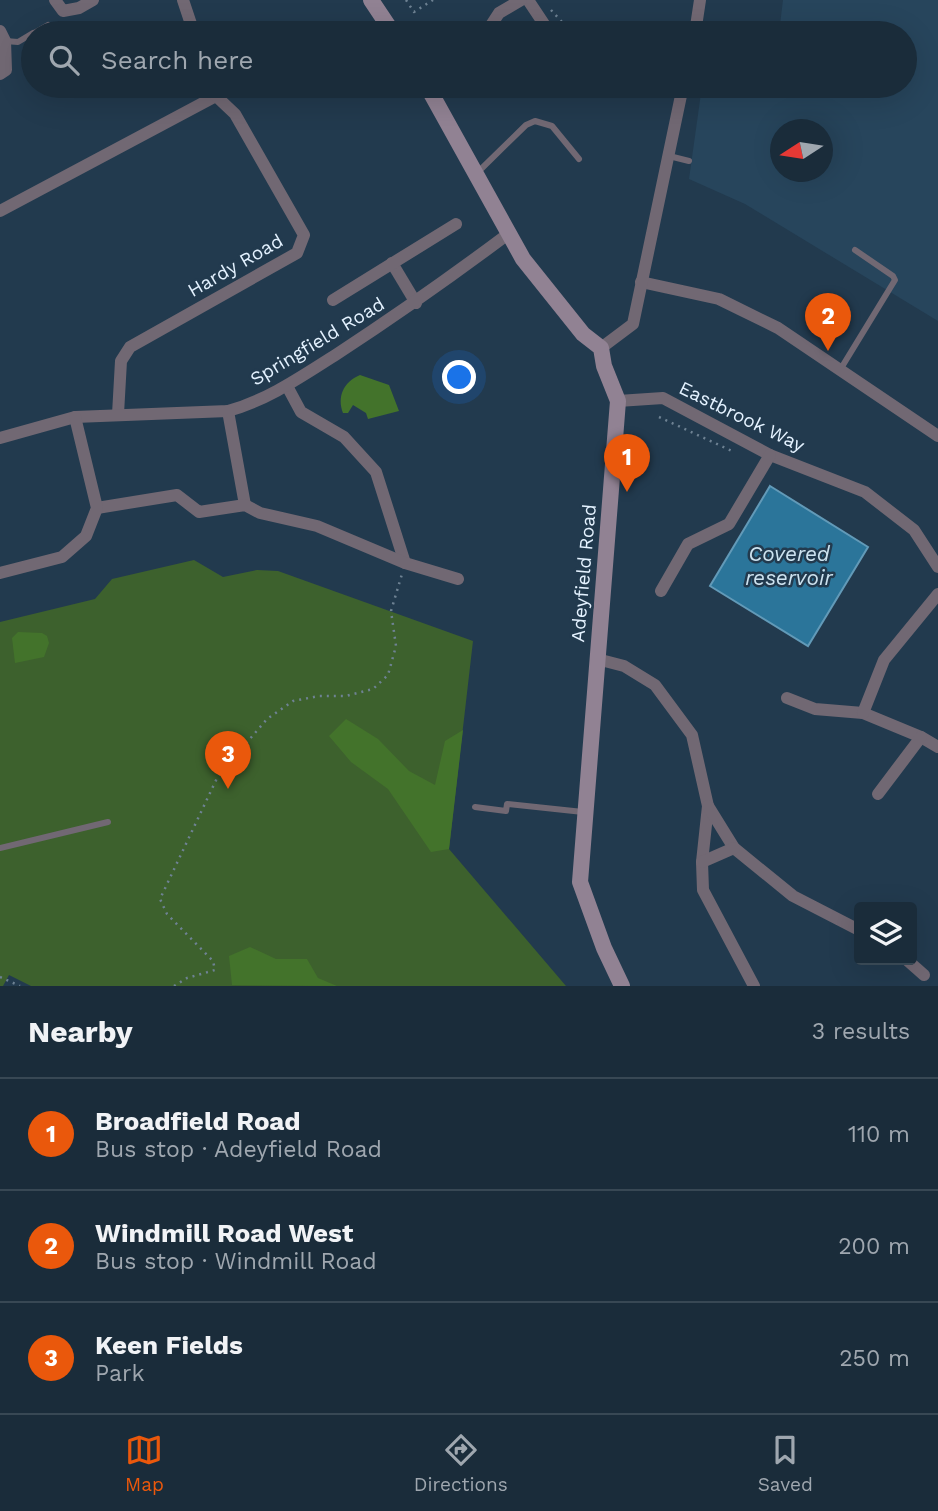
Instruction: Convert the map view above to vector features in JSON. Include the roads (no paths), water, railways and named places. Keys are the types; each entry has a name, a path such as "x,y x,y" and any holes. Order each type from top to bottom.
{"street":[{"path":"55,0 63,11 79,8 93,0"},
{"path":"183,0 190,21"},
{"path":"371,0 385,21"},
{"path":"498,7 521,0"},
{"path":"528,0 542,21"},
{"path":"697,21 700,0"},
{"path":"0,75 6,71 3,36"},
{"path":"0,211 202,98"},
{"name":"Hardy Road","path":"118,414 121,362 130,347 297,253 304,235 235,114 220,98"},
{"path":"434,98 523,259 583,334 601,348 633,324 680,98"},
{"path":"333,300 456,224"},
{"name":"Springfield Road","path":"0,438 75,416 228,411 247,406 287,386 416,303 508,234"},
{"path":"392,263 416,303"},
{"path":"641,282 719,299 778,328 938,436"},
{"name":"Adeyfield Road","path":"601,348 604,366 618,401 580,882 604,948 622,986"},
{"path":"287,386 301,412 344,437 376,472 405,562"},
{"name":"Eastbrook Way","path":"618,401 663,398 770,455 865,492 914,530 938,567"},
{"path":"228,411 246,505"},
{"path":"0,573 62,557 86,536 97,509 75,416"},
{"path":"662,591 688,544 729,524 770,455"},
{"path":"97,509 177,495 199,512 246,505 261,513 317,526 405,562 458,579"},
{"path":"863,713 884,660 938,594"},
{"path":"597,659 624,666 655,685 692,735 708,806 702,862 703,890 754,986"},
{"path":"787,698 815,709 863,713 922,737 938,747"},
{"path":"878,794 922,737"},
{"path":"708,806 734,848 793,896 854,927"},
{"path":"702,862 734,848"},
{"path":"913,965 924,975"}],"lane":[{"path":"3,36 18,42 21,40"},
{"path":"475,174 526,125 535,121 552,126 579,159"},
{"path":"667,156 689,161"},
{"path":"840,370 895,280 855,250"},
{"path":"475,807 506,811 507,804 585,812"},
{"path":"0,848 108,822"}],"water":[{"name":"Covered reservoir","path":"770,486 868,547 808,646 710,586"}],"place":[{"name":"Windmill Road West","path":"828,351"},
{"name":"Broadfield Road","path":"627,492"},
{"name":"Keen Fields","path":"228,789"}]}
